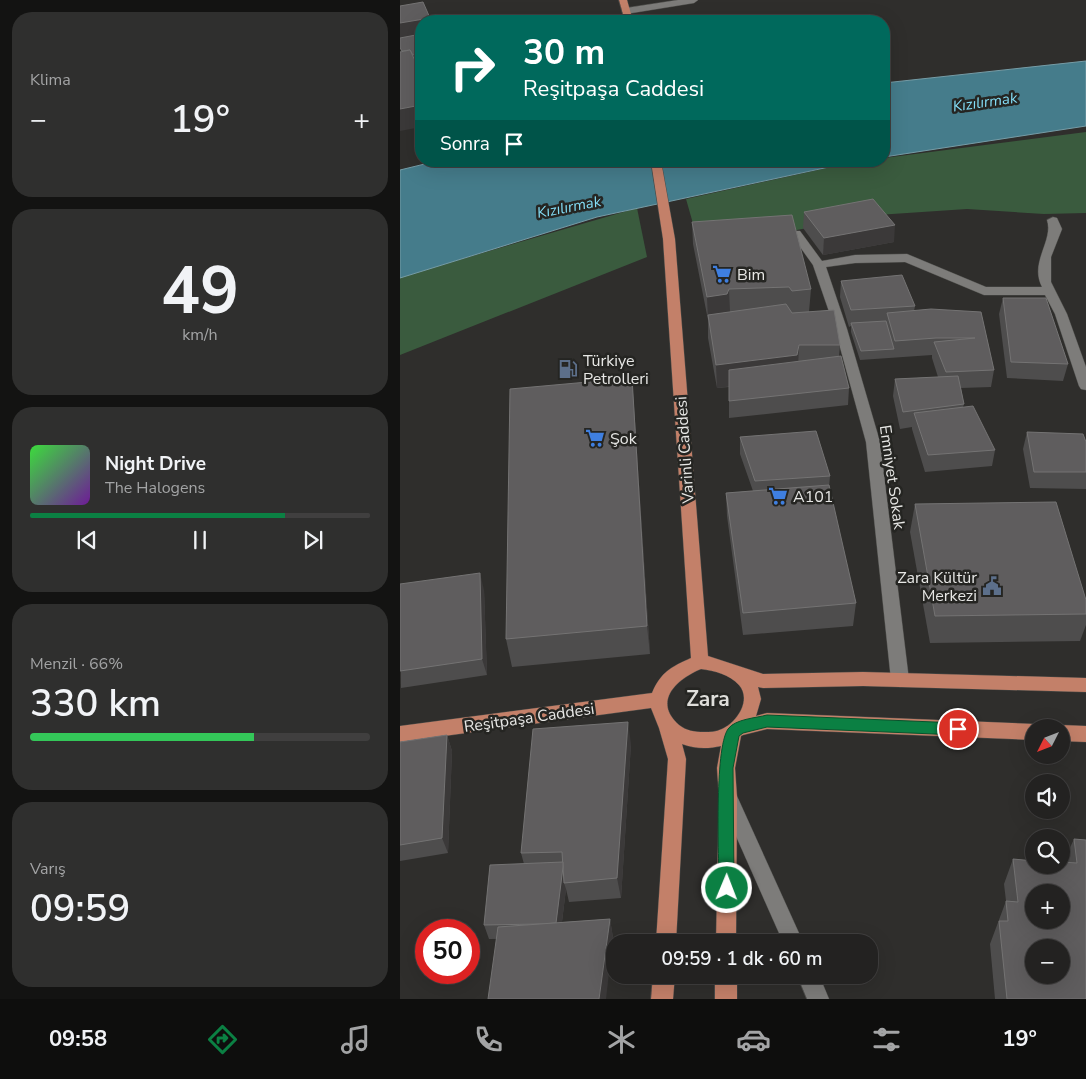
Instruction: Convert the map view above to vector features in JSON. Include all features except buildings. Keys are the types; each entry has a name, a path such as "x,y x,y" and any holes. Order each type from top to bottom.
{"main road":[{"path":"623,0 627,15"},
{"name":"Varinli Caddesi","path":"657,167 669,239 700,662"},
{"path":"1025,732 767,721 736,730 720,738 705,741 690,739 677,733 662,717 658,700 666,679 681,668 700,662 714,662 763,681 900,680 1086,685"},
{"path":"726,934 728,797 726,768 736,730 747,718 752,706 752,694 747,683 739,673"},
{"name":"Reşitpaşa Caddesi","path":"400,734 658,700"},
{"path":"666,934 677,759 667,724"},
{"path":"1070,734 1086,734"},
{"path":"662,999 663,984"},
{"path":"726,984 726,999"}],"street":[{"path":"626,11 694,0"},
{"path":"1053,220 1056,229 1045,257 1044,282 1061,314 1086,386"},
{"name":"Emniyet Sokak","path":"796,233 819,265 841,329 873,442 900,680"},
{"path":"819,265 854,259 907,258 984,291 1049,291"},
{"path":"728,797 789,934"},
{"path":"812,984 818,999"}],"green space":[{"path":"1086,132 1086,213 1044,214 967,209 877,215 700,248 686,199 831,167 890,167 890,157"},
{"path":"637,208 647,257 400,355 400,277"}],"water":[{"name":"Kızılırmak","path":"1086,61 1086,126 890,156 890,82"},
{"name":"Kızılırmak","path":"415,166 829,167 597,217 400,278 400,170"}],"place":[{"name":"Bim","path":"722,274"},
{"name":"Türkiye Petrolleri","path":"568,369"},
{"name":"Şok","path":"595,438"},
{"name":"A101","path":"778,496"},
{"name":"Zara Kültür Merkezi","path":"992,586"}],"district":[{"name":"Zara","path":"708,699"}],"route":[{"path":"727,888 728,797 726,768 733,733 739,728 767,721 958,729"}]}
